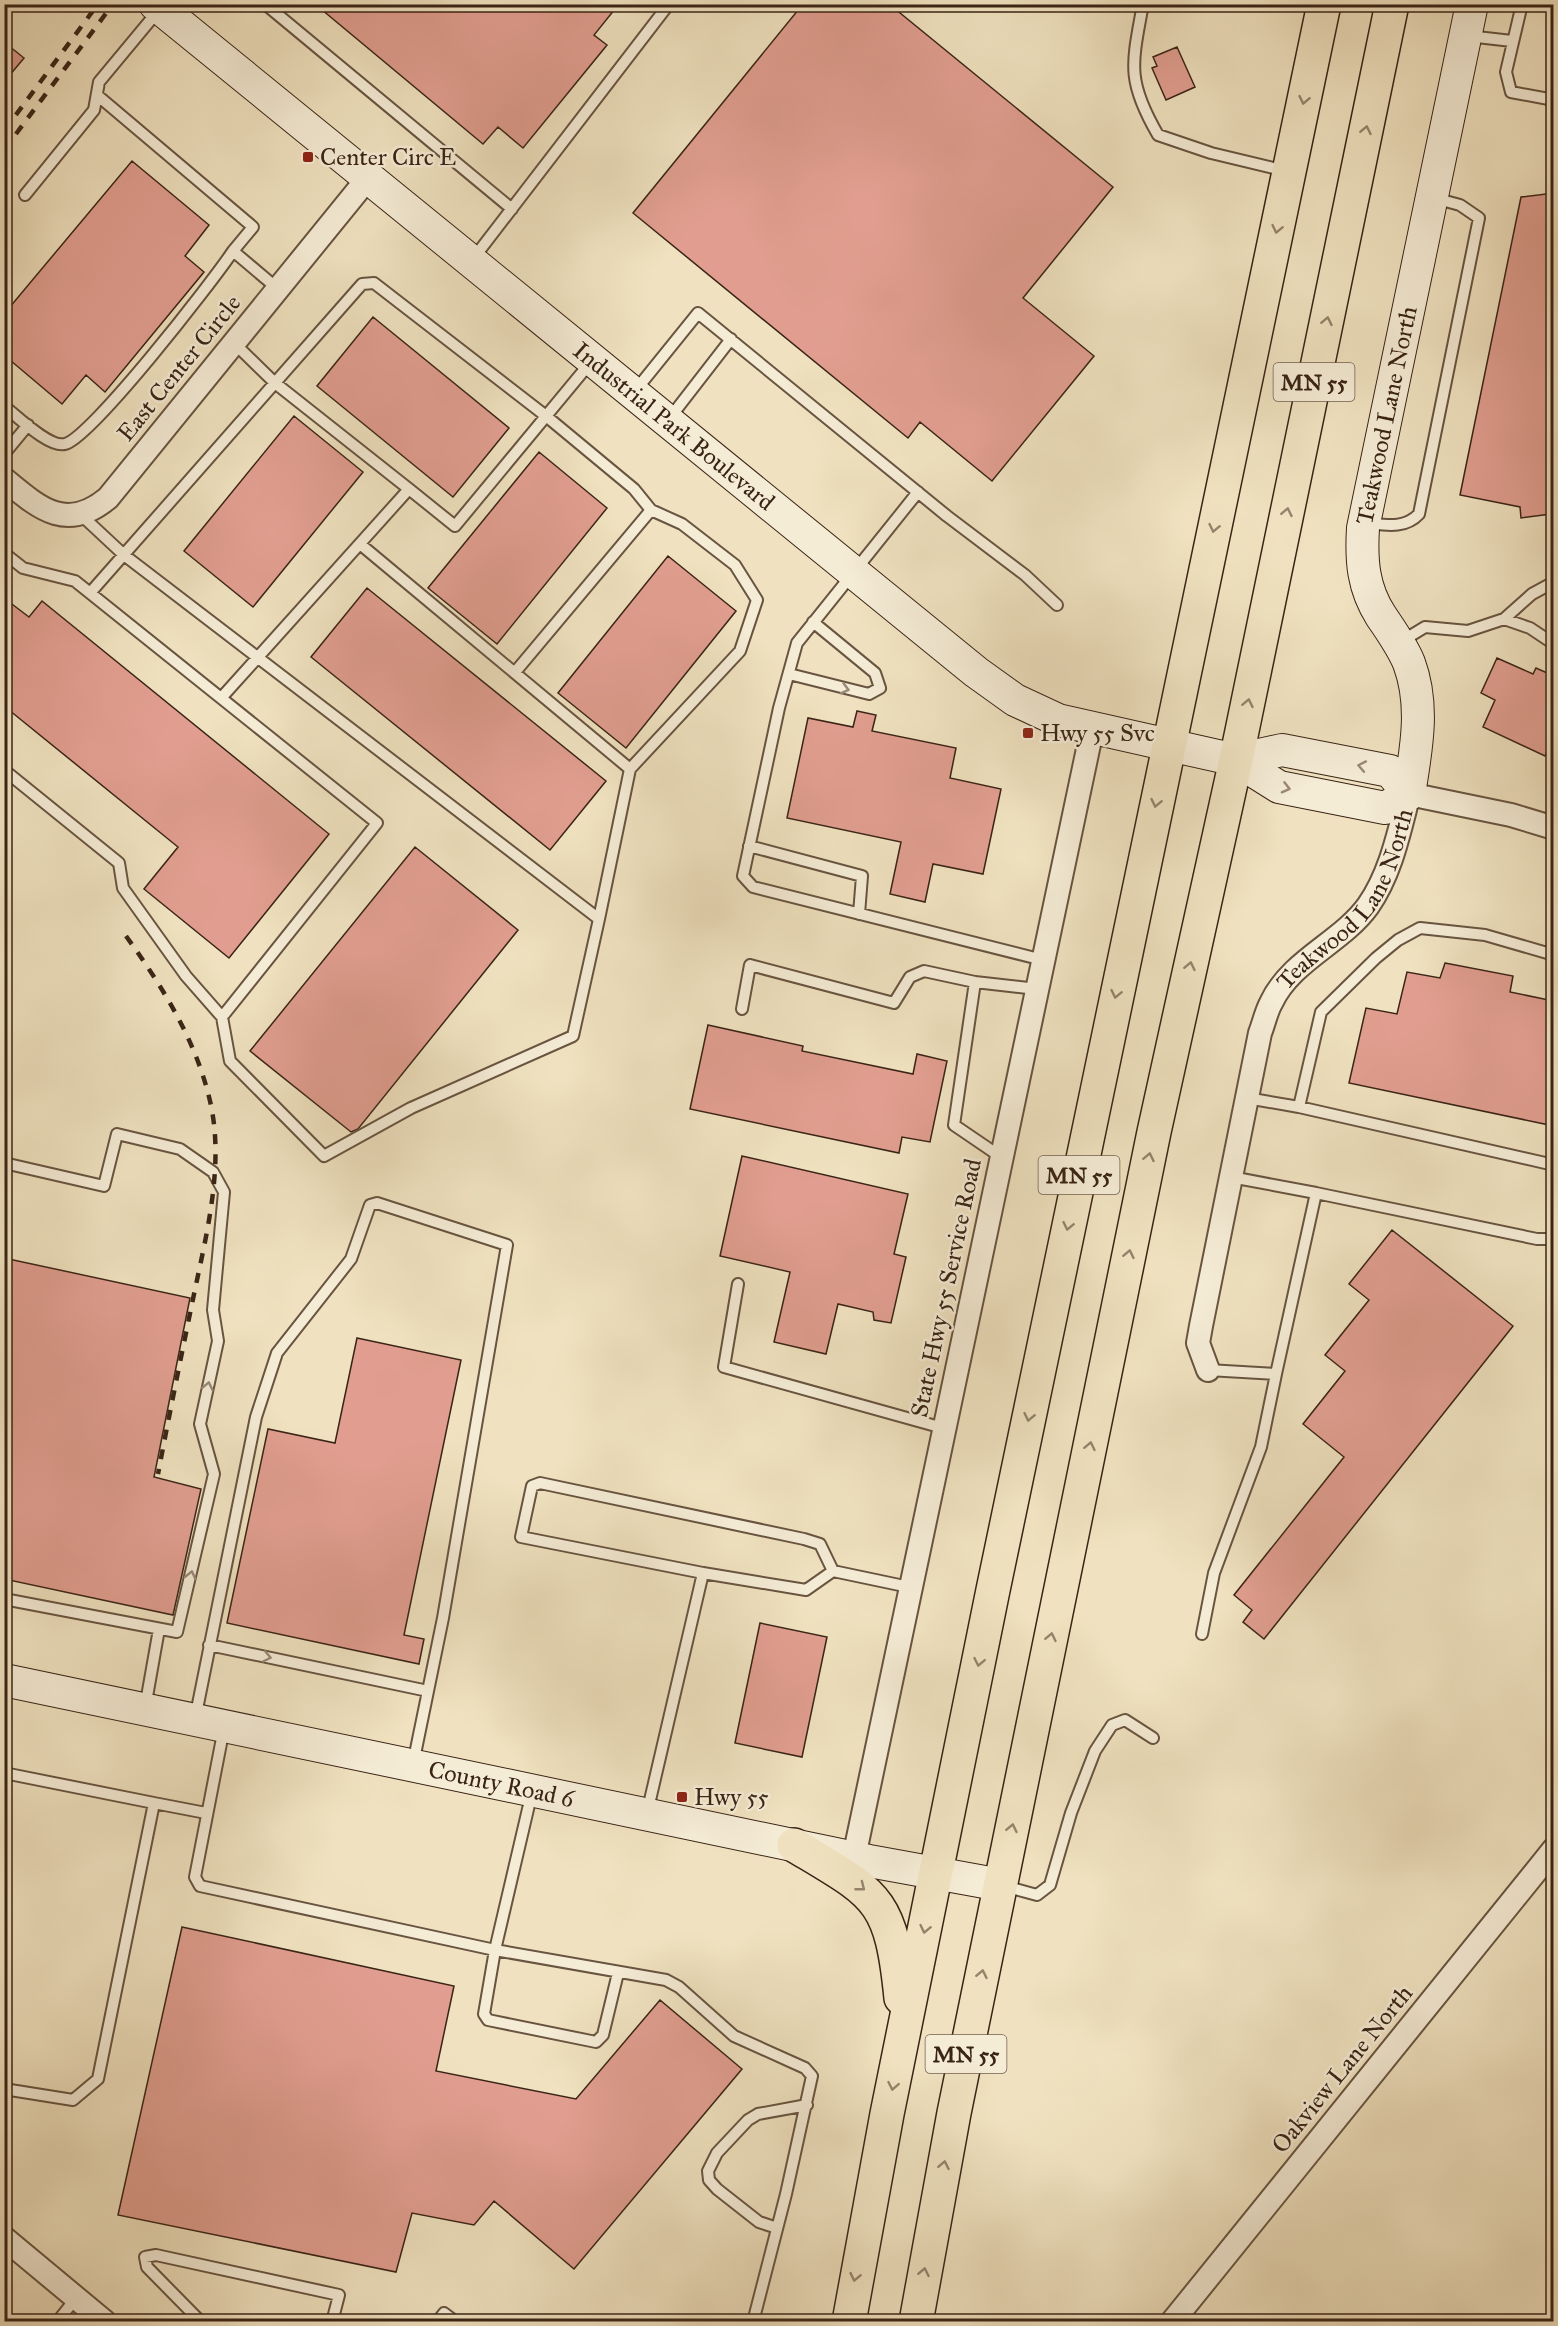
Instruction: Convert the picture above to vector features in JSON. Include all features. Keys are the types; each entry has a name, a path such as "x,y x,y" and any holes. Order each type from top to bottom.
{"highway":[{"name":"MN 55","path":"849,2322 936,1871 1324,4"},
{"name":"MN 55","path":"916,2322 954,2113 1157,1121 1236,760 1392,4"},
{"path":"794,1845 862,1887 877,1902 889,1922 898,1964 904,2029"}],"street":[{"name":"Teakwood Lane North","path":"1208,1370 1198,1343 1260,1033 1271,1001 1292,974 1345,932 1368,905 1386,876 1409,794 1419,726 1418,710 1409,663 1399,642 1374,603 1363,574 1364,522 1472,4"},
{"name":"Industrial Park Boulevard","path":"168,11 633,394 976,672 1015,700 1058,720 1236,760 1282,750 1390,771 1409,794"},
{"name":"East Center Circle","path":"80,514 93,511 108,498 368,178"},
{"path":"4,479 35,505 54,514 80,514"},
{"name":"State Hwy 55 Service Road","path":"854,1857 909,1587 1092,729"},
{"path":"1409,794 1511,815 1554,828"},
{"name":"County Road 6","path":"4,1680 794,1845 1001,1885"},
{"name":"Oakview Lane North","path":"1172,2322 1554,1849"},
{"path":"4,2238 105,2322"}],"lane":[{"path":"265,4 512,209"},
{"path":"471,262 669,4"},
{"path":"1143,4 1132,64 1140,105 1158,135 1211,153 1289,172"},
{"path":"1522,4 1506,72 1511,92 1554,100"},
{"path":"25,195 94,110 99,81 168,11"},
{"path":"1465,35 1512,41"},
{"path":"4,406 55,444 66,444 78,437 116,399 217,276 233,251 253,227 97,95"},
{"path":"1364,522 1394,525 1412,522 1419,514 1479,218 1460,205 1431,198"},
{"path":"233,251 278,288"},
{"path":"4,770 119,864 123,888 186,976 222,1017 231,1061 324,1156 411,1108 573,1036 630,769 740,651 757,600 735,565 682,524 651,510 634,489 546,416 374,283 362,284 90,593"},
{"path":"633,394 698,313 918,492 1025,575 1057,605"},
{"path":"667,421 730,339"},
{"path":"234,343 275,383 455,526 592,360"},
{"path":"4,454 28,424"},
{"path":"222,697 409,489"},
{"path":"918,492 797,642 743,876 753,887 1043,960"},
{"path":"516,671 651,510"},
{"path":"80,514 124,555 599,919"},
{"path":"360,544 516,671 630,769"},
{"path":"4,553 22,568 75,581 377,823 222,1017"},
{"path":"1399,642 1425,627 1468,631 1504,618 1532,594 1554,582"},
{"path":"1504,618 1530,628 1554,644"},
{"path":"789,674 869,694 874,694 880,688 875,673 813,622"},
{"path":"749,846 862,876 859,914"},
{"path":"1299,1107 1321,1011 1398,940 1420,928 1441,930 1485,935 1554,955"},
{"path":"742,1009 750,965 894,1003 910,977 924,971 975,982 1037,989"},
{"path":"975,982 954,1125 1001,1157"},
{"path":"1247,1098 1299,1107 1554,1165"},
{"path":"4,1163 104,1186 117,1134 180,1149 213,1172 224,1192 213,1310 218,1341 200,1424 214,1474 177,1632 4,1599"},
{"path":"1231,1177 1537,1239 1554,1239"},
{"path":"1202,1634 1214,1574 1261,1447 1316,1193"},
{"path":"413,1764 507,1245 377,1203 370,1205 351,1259 277,1353 256,1418 209,1645 210,1722 206,1813 195,1877 200,1886 495,1950 666,1980 679,1987 734,2036 805,2068 812,2076 807,2105 753,2322"},
{"path":"738,1284 724,1367 944,1428"},
{"path":"1208,1370 1276,1374"},
{"path":"833,1571 820,1545 804,1539 540,1483 532,1485 521,1537 703,1574 806,1590 833,1571 909,1587"},
{"path":"646,1814 703,1574"},
{"path":"145,1709 159,1629"},
{"path":"209,1645 428,1691"},
{"path":"1001,1885 1037,1895 1050,1886 1071,1813 1095,1751 1112,1725 1125,1720 1153,1738"},
{"path":"4,1773 206,1813"},
{"path":"533,1790 495,1950 484,2014 488,2020 596,2042 603,2035 618,1973"},
{"path":"4,2089 73,2100 98,2079 154,1803"},
{"path":"777,2228 759,2222 717,2189 710,2180 708,2171 717,2153 748,2120 764,2112 807,2105"},
{"path":"201,2322 147,2267 145,2258 156,2255 339,2295 332,2322"},
{"path":"57,2322 76,2298"},
{"path":"437,2322 444,2313 456,2322"}],"building":[{"path":"315,4 619,4 594,35 607,45 523,148 498,127 483,144"},
{"path":"803,4 889,4 1113,187 1023,298 1094,356 992,481 920,422 908,438 633,213"},
{"path":"4,42 24,58 4,82"},
{"path":"1177,47 1195,87 1166,100 1152,68 1157,66 1153,57"},
{"path":"132,161 209,225 185,256 204,272 105,392 86,375 62,404 4,355 4,314"},
{"path":"1554,193 1554,503 1551,514 1521,518 1520,507 1460,495 1521,197"},
{"path":"373,317 509,428 453,497 317,386"},
{"path":"294,416 363,472 253,607 184,551"},
{"path":"539,452 607,508 497,644 428,588"},
{"path":"668,556 736,611 626,748 558,693"},
{"path":"367,588 606,781 550,850 311,657"},
{"path":"4,598 29,617 42,601 329,834 229,958 144,889 178,847 4,706"},
{"path":"1497,658 1533,674 1536,668 1554,676 1554,749 1549,747 1545,756 1483,727 1495,700 1481,693"},
{"path":"857,711 876,715 872,731 956,748 950,778 1001,789 983,874 933,864 925,902 890,894 901,842 787,818 808,718 853,727"},
{"path":"415,847 518,930 358,1129 351,1132 250,1051"},
{"path":"1445,963 1513,976 1510,992 1554,1001 1554,1126 1349,1083 1366,1008 1397,1014 1407,972 1440,978"},
{"path":"708,1025 803,1046 802,1051 913,1074 917,1054 947,1061 930,1142 902,1137 899,1153 690,1109"},
{"path":"742,1156 908,1194 894,1254 906,1257 891,1323 874,1320 873,1312 838,1304 826,1354 774,1342 790,1272 720,1256"},
{"path":"1392,1230 1513,1326 1264,1639 1243,1622 1252,1610 1234,1595 1344,1457 1303,1424 1345,1371 1325,1355 1369,1300 1349,1284"},
{"path":"4,1258 190,1298 154,1477 201,1489 173,1615 4,1579"},
{"path":"357,1338 461,1360 404,1635 424,1639 419,1664 227,1623 268,1429 335,1443"},
{"path":"760,1623 827,1637 802,1757 735,1743"},
{"path":"182,1927 454,1986 436,2071 576,2099 660,2000 742,2069 574,2269 494,2201 474,2225 412,2213 396,2272 118,2215"}],"railway":[{"path":"4,131 98,4"},
{"path":"4,150 113,4"},
{"path":"126,936 165,994 187,1035 204,1078 210,1101 216,1150 208,1226 158,1474"}],"place":[{"name":"Center Circ E","path":"308,157"},
{"name":"Hwy 55 Svc","path":"1028,733"},
{"name":"Hwy 55","path":"682,1797"}]}
